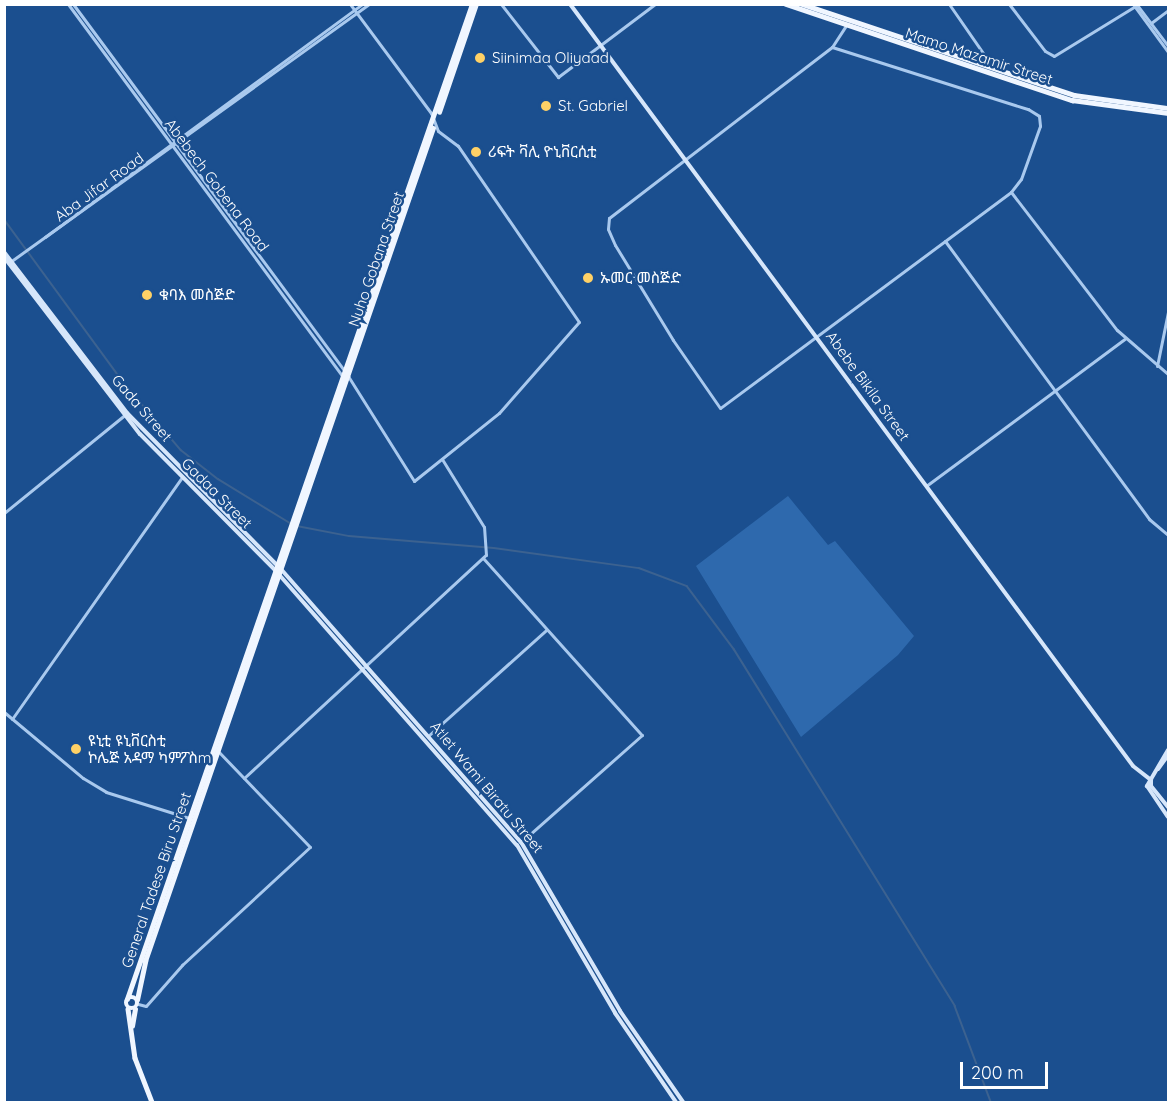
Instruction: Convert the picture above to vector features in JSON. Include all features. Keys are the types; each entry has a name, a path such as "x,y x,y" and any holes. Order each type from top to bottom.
{"main road":[{"name":"Nuho Gobana Street","path":"291,532 347,378 474,4"},
{"name":"Abebe Bikila Street","path":"570,4 1133,766 1150,779"},
{"name":"Mamo Mazamir Street","path":"786,4 1074,95 1168,108"},
{"name":"Mamo Mazamir Street","path":"802,4 994,70 1072,100 1168,113"},
{"path":"4,252 11,262"},
{"path":"4,257 11,262"},
{"name":"Gadaa Street","path":"11,262 125,414 185,474"},
{"path":"185,474 278,569"},
{"name":"General Tadese Biru Street","path":"132,1029 141,971 291,532"},
{"name":"Atlet Wami Biratu Street","path":"278,569 517,844 615,1013 676,1102"},
{"name":"Atlet Wami Biratu Street","path":"364,667 429,735 521,842 620,1011 683,1102"},
{"path":"1168,750 1152,774 1149,793 1168,818"},
{"path":"1150,779 1168,755"},
{"path":"1150,779 1168,807"},
{"name":"General Tadese Biru Street","path":"127,999 192,819"},
{"path":"127,999 136,1004 128,1009"},
{"path":"127,999 135,1058 152,1102"}],"street":[{"name":"Abebech Gobena Road","path":"68,4 347,378 414,481 442,459"},
{"name":"Abebech Gobena Road","path":"73,4 174,144"},
{"path":"244,778 485,556 488,541 481,523 442,459 499,413 579,322 458,146 433,123 431,113 350,4"},
{"name":"Aba Jifar Road","path":"355,12 362,4"},
{"name":"Aba Jifar Road","path":"11,262 369,4"},
{"path":"501,4 558,77 655,4"},
{"path":"949,4 994,70"},
{"path":"1009,4 1045,51 1054,56 1135,5"},
{"path":"1135,5 1168,46"},
{"path":"1135,5 1168,52"},
{"path":"1151,23 1168,10"},
{"path":"832,47 1035,112 1040,126 1021,178 1011,192 720,408 673,340 608,229 612,214 832,47 847,24"},
{"path":"1011,192 1125,339 1168,374"},
{"path":"945,241 1149,519 1168,535"},
{"path":"1157,366 1168,312"},
{"path":"926,486 1125,339"},
{"path":"4,513 125,414"},
{"path":"12,718 185,474"},
{"path":"485,556 546,630 642,735 521,842"},
{"path":"424,739 546,630"},
{"path":"4,712 83,778 106,792 192,819"},
{"path":"136,1004 146,1006 182,965 310,847 216,749"}],"shaded area":[{"path":"788,496 828,545 835,541 914,636 898,655 801,737 696,566"}],"waterway":[{"path":"4,219 124,383 181,450 218,479 290,523"},
{"path":"297,526 349,536 494,548 639,568 687,586 734,649 955,1006 991,1102"}],"place":[{"name":"Siinimaa Oliyaad","path":"480,58"},
{"name":"St. Gabriel","path":"546,106"},
{"name":"ሪፍት ቫሊ ዮኒቨርሲቲ","path":"476,152"},
{"name":"ኡመር መስጅድ","path":"588,278"},
{"name":"ቁባእ መስጅድ","path":"147,295"},
{"name":"ዩኒቲ ዩኒቨርስቲ ኮሌጅ አዳማ ካምፖስm","path":"76,749"}]}
